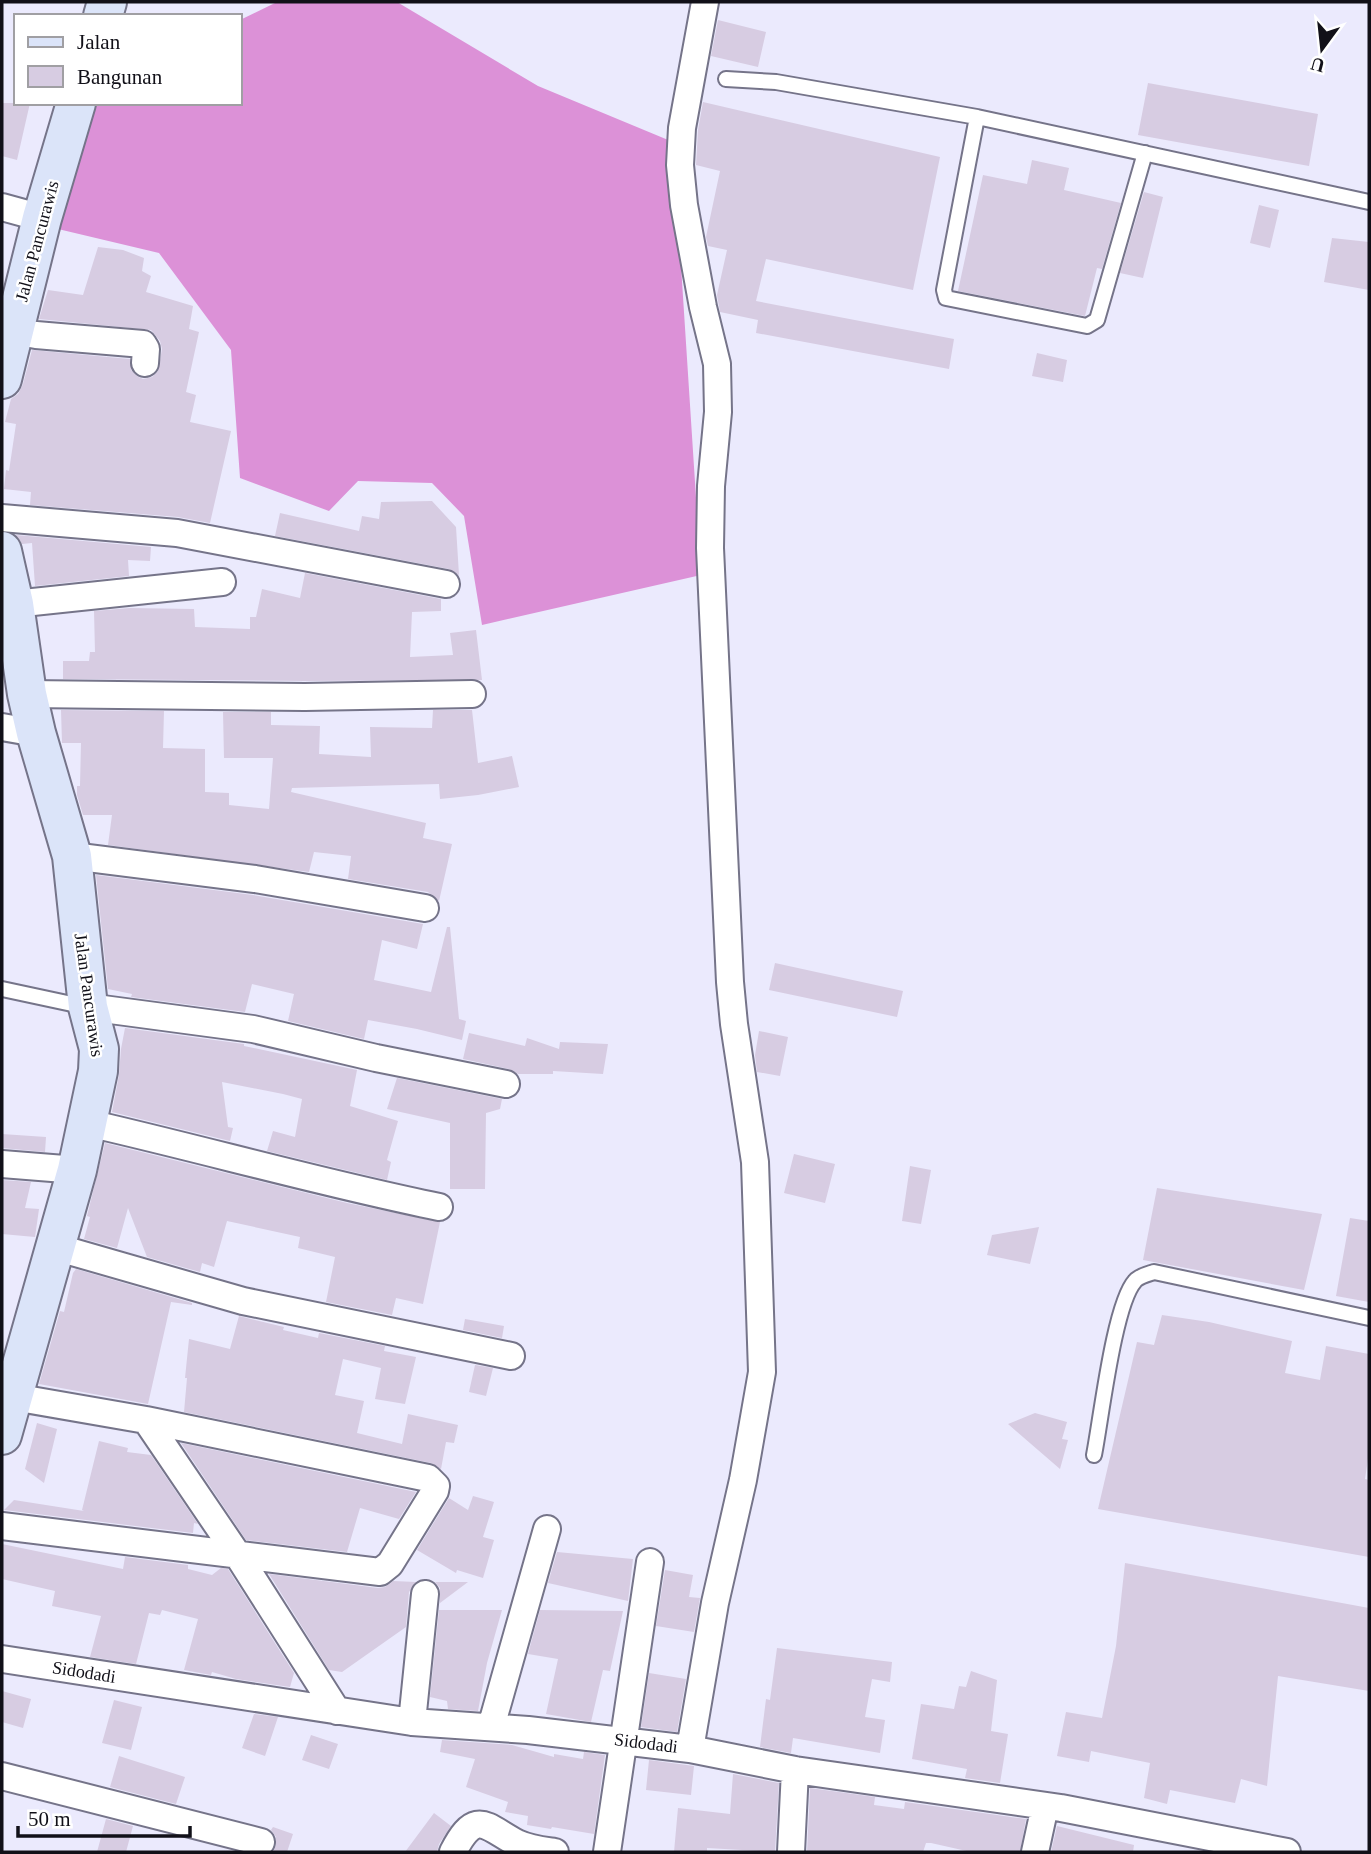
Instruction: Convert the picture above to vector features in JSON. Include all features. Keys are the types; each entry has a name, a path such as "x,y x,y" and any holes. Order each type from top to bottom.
{"street":[{"path":"690,1749 715,1603 743,1480 762,1372 755,1162 730,982 712,618 711,498 718,412 718,364 703,307 686,218 680,165 682,128 705,2"},
{"name":"Jalan Pancurawis","path":"2,379 42,218 75,105"},
{"path":"2,207 42,218"},
{"path":"13,331 143,344 146,349 145,363"},
{"path":"2,518 177,533 446,584"},
{"name":"Jalan Pancurawis","path":"2,551 14,604 27,694 19,730 72,856 88,1007 99,1049 98,1071 77,1170 7,1397 2,1435"},
{"path":"14,604 222,582"},
{"path":"27,694 305,697 472,694"},
{"path":"72,856 255,879 425,908"},
{"path":"88,1007 253,1029 376,1058 506,1084"},
{"path":"88,1123 193,1147 356,1190 439,1207"},
{"path":"2,1164 77,1170"},
{"path":"55,1247 243,1301 511,1356"},
{"path":"2,1526 380,1572 390,1564 436,1486 428,1478 146,1420 7,1397"},
{"path":"146,1420 237,1554 337,1711"},
{"path":"491,1727 547,1529"},
{"path":"607,1852 650,1562"},
{"path":"412,1722 425,1594"},
{"name":"Sidodadi","path":"2,1659 412,1722 491,1727 690,1749 795,1770 1045,1806 1287,1852"},
{"path":"791,1852 795,1770"},
{"path":"2,1776 261,1842"},
{"path":"1035,1852 1045,1806"},
{"path":"453,1852 471,1828 480,1824 490,1826 530,1849 555,1852"}],"lane":[{"path":"726,79 776,82 977,117 1369,202"},
{"path":"977,117 946,281 946,298 1087,326 1097,320 1145,153"},
{"path":"2,989 88,1007"},
{"path":"1094,1455 1118,1321 1136,1279 1154,1272 1369,1318"}],"shaded area":[{"path":"277,2 397,2 538,86 673,142 701,575 482,625 464,516 432,483 358,481 329,511 240,478 231,350 159,253 58,229 96,105 242,105 242,19"}],"building":[{"path":"718,20 766,32 758,67 711,56"},
{"path":"1148,83 1318,114 1309,166 1138,135"},
{"path":"703,102 940,157 913,290 766,259 756,301 954,339 949,369 756,333 758,320 720,312 717,295 727,250 708,246 706,237 720,171 696,165"},
{"path":"2,103 30,105 17,160 2,156"},
{"path":"1032,160 1069,168 1064,190 1121,203 1102,269 1097,268 1085,316 958,291 983,175 1027,184"},
{"path":"1144,192 1163,197 1143,278 1120,273"},
{"path":"1259,205 1279,210 1270,248 1250,243"},
{"path":"1332,238 1369,242 1369,290 1324,282"},
{"path":"98,247 123,250 144,258 142,271 151,276 146,292 193,306 189,329 199,332 186,392 196,395 190,422 231,431 210,523 178,517 30,505 31,492 4,489 16,424 5,422 11,399 18,394 23,384 32,350 130,359 131,370 143,379 152,377 158,371 162,349 160,341 151,330 39,319 48,290 83,295"},
{"path":"1037,353 1067,360 1063,382 1032,376"},
{"path":"432,501 456,527 459,575 449,569 275,536 280,513 359,531 362,516 379,519 381,502"},
{"path":"16,535 151,547 150,561 128,560 129,576 35,586 32,543 22,544"},
{"path":"305,573 441,599 441,611 412,612 410,657 453,655 450,633 476,630 482,680 63,679 63,661 89,661 90,652 95,652 94,611 130,608 194,609 195,627 250,629 250,617 256,617 262,589 300,598"},
{"path":"61,710 164,711 163,748 205,749 205,792 229,793 229,805 269,809 273,758 224,758 223,712 271,712 271,725 320,726 319,754 371,757 370,727 432,728 433,710 472,710 478,763 512,756 519,787 440,799 439,784 292,788 291,792 426,823 423,838 452,844 439,901 428,892 348,879 351,856 314,852 309,872 108,845 112,815 83,815 77,795 77,786 80,786 81,743 62,743"},
{"path":"96,875 253,895 423,924 417,949 382,940 374,980 431,992 447,927 450,927 459,1019 466,1021 462,1040 368,1020 364,1039 288,1021 294,994 252,984 245,1012 131,997 132,994 108,989"},
{"path":"775,963 903,991 897,1017 769,990"},
{"path":"125,1028 244,1044 357,1070 350,1106 398,1121 387,1160 391,1162 387,1180 267,1151 273,1131 295,1137 302,1099 283,1094 222,1082 228,1127 233,1128 230,1141 112,1112"},
{"path":"759,1031 788,1037 780,1076 757,1072 755,1055"},
{"path":"469,1033 525,1046 527,1038 559,1049 560,1042 608,1044 603,1074 553,1071 553,1074 518,1074 509,1069 463,1059"},
{"path":"397,1078 502,1099 500,1109 486,1113 485,1189 450,1189 450,1123 387,1109"},
{"path":"2,1134 46,1137 45,1152 2,1148"},
{"path":"105,1143 347,1203 440,1222 423,1304 396,1298 392,1315 326,1302 335,1257 298,1248 300,1237 227,1221 214,1267 202,1263 200,1272 147,1257 128,1208 117,1248 84,1239"},
{"path":"794,1154 835,1164 825,1203 784,1193"},
{"path":"910,1166 931,1170 921,1224 902,1221"},
{"path":"2,1180 31,1182 25,1208 39,1209 35,1237 2,1234"},
{"path":"1157,1188 1322,1214 1304,1290 1143,1260"},
{"path":"1350,1218 1369,1221 1369,1302 1336,1296"},
{"path":"1039,1227 1030,1264 987,1255 992,1235"},
{"path":"76,1269 192,1303 171,1302 148,1404 39,1384 60,1311 64,1312"},
{"path":"1162,1315 1209,1322 1292,1341 1285,1373 1320,1380 1326,1346 1369,1354 1369,1452 1365,1479 1369,1480 1369,1557 1098,1509 1137,1342 1154,1345"},
{"path":"239,1316 318,1338 319,1333 385,1346 384,1351 416,1357 405,1404 375,1399 381,1368 343,1359 335,1395 364,1401 357,1433 402,1444 408,1414 458,1425 454,1443 446,1442 441,1469 431,1463 184,1412 189,1339 230,1349"},
{"path":"465,1319 504,1326 502,1338 463,1330"},
{"path":"475,1365 493,1368 486,1396 469,1392"},
{"path":"1035,1413 1067,1422 1062,1439 1068,1440 1060,1469 1008,1424"},
{"path":"37,1423 57,1429 44,1483 25,1469"},
{"path":"99,1441 128,1448 127,1452 151,1455 198,1524 194,1523 193,1533 4,1510 14,1500 84,1511 82,1510"},
{"path":"181,1443 416,1492 399,1519 360,1508 347,1552 246,1540"},
{"path":"473,1496 494,1502 483,1537 494,1540 483,1578 457,1570 456,1573 417,1550 449,1498 468,1510"},
{"path":"2,1544 123,1569 125,1557 188,1565 188,1569 212,1575 221,1568 228,1569 294,1673 290,1687 236,1679 212,1672 211,1675 184,1670 198,1619 162,1610 160,1615 149,1613 136,1664 90,1657 101,1616 52,1606 55,1591 2,1579"},
{"path":"557,1552 633,1559 628,1601 548,1583"},
{"path":"1125,1563 1369,1608 1369,1691 1278,1676 1267,1786 1241,1779 1235,1803 1170,1790 1167,1804 1144,1798 1150,1763 1091,1751 1089,1762 1057,1756 1066,1712 1102,1718 1116,1646"},
{"path":"665,1570 693,1575 689,1597 700,1598 694,1632 656,1626"},
{"path":"269,1574 378,1588 393,1581 416,1582 409,1592 406,1627 342,1672 329,1670"},
{"path":"435,1582 468,1582 440,1603 440,1588"},
{"path":"439,1610 502,1610 487,1663 478,1711 448,1709 447,1701 430,1697"},
{"path":"540,1610 623,1611 610,1671 603,1670 591,1722 546,1714 558,1659 528,1654"},
{"path":"777,1648 892,1662 890,1682 872,1679 865,1717 885,1720 880,1753 793,1738 791,1753 760,1747 766,1699 770,1700"},
{"path":"971,1671 997,1680 991,1731 1008,1734 1000,1783 965,1778 967,1769 912,1759 921,1704 954,1709 959,1686 966,1687"},
{"path":"649,1673 686,1679 677,1732 641,1727"},
{"path":"2,1691 31,1699 23,1728 2,1722"},
{"path":"114,1700 142,1707 131,1750 102,1743"},
{"path":"254,1714 278,1717 265,1756 242,1748"},
{"path":"311,1735 338,1744 329,1769 302,1760"},
{"path":"442,1740 512,1745 554,1757 554,1754 583,1759 584,1752 605,1755 594,1834 527,1825 528,1816 505,1812 508,1802 466,1787 475,1759 440,1752"},
{"path":"119,1756 185,1777 176,1804 110,1787"},
{"path":"649,1760 694,1766 691,1795 646,1790"},
{"path":"733,1774 779,1783 775,1852 707,1848 707,1852 674,1852 678,1808 730,1814"},
{"path":"810,1788 875,1797 874,1805 904,1809 905,1802 1026,1819 1020,1852 971,1852 926,1843 923,1852 807,1852"},
{"path":"434,1813 451,1826 437,1852 405,1852"},
{"path":"106,1819 133,1826 126,1852 97,1852"},
{"path":"1057,1826 1134,1845 1133,1852 1051,1852"},
{"path":"273,1827 293,1834 287,1852 273,1852 276,1837 271,1830"}]}
